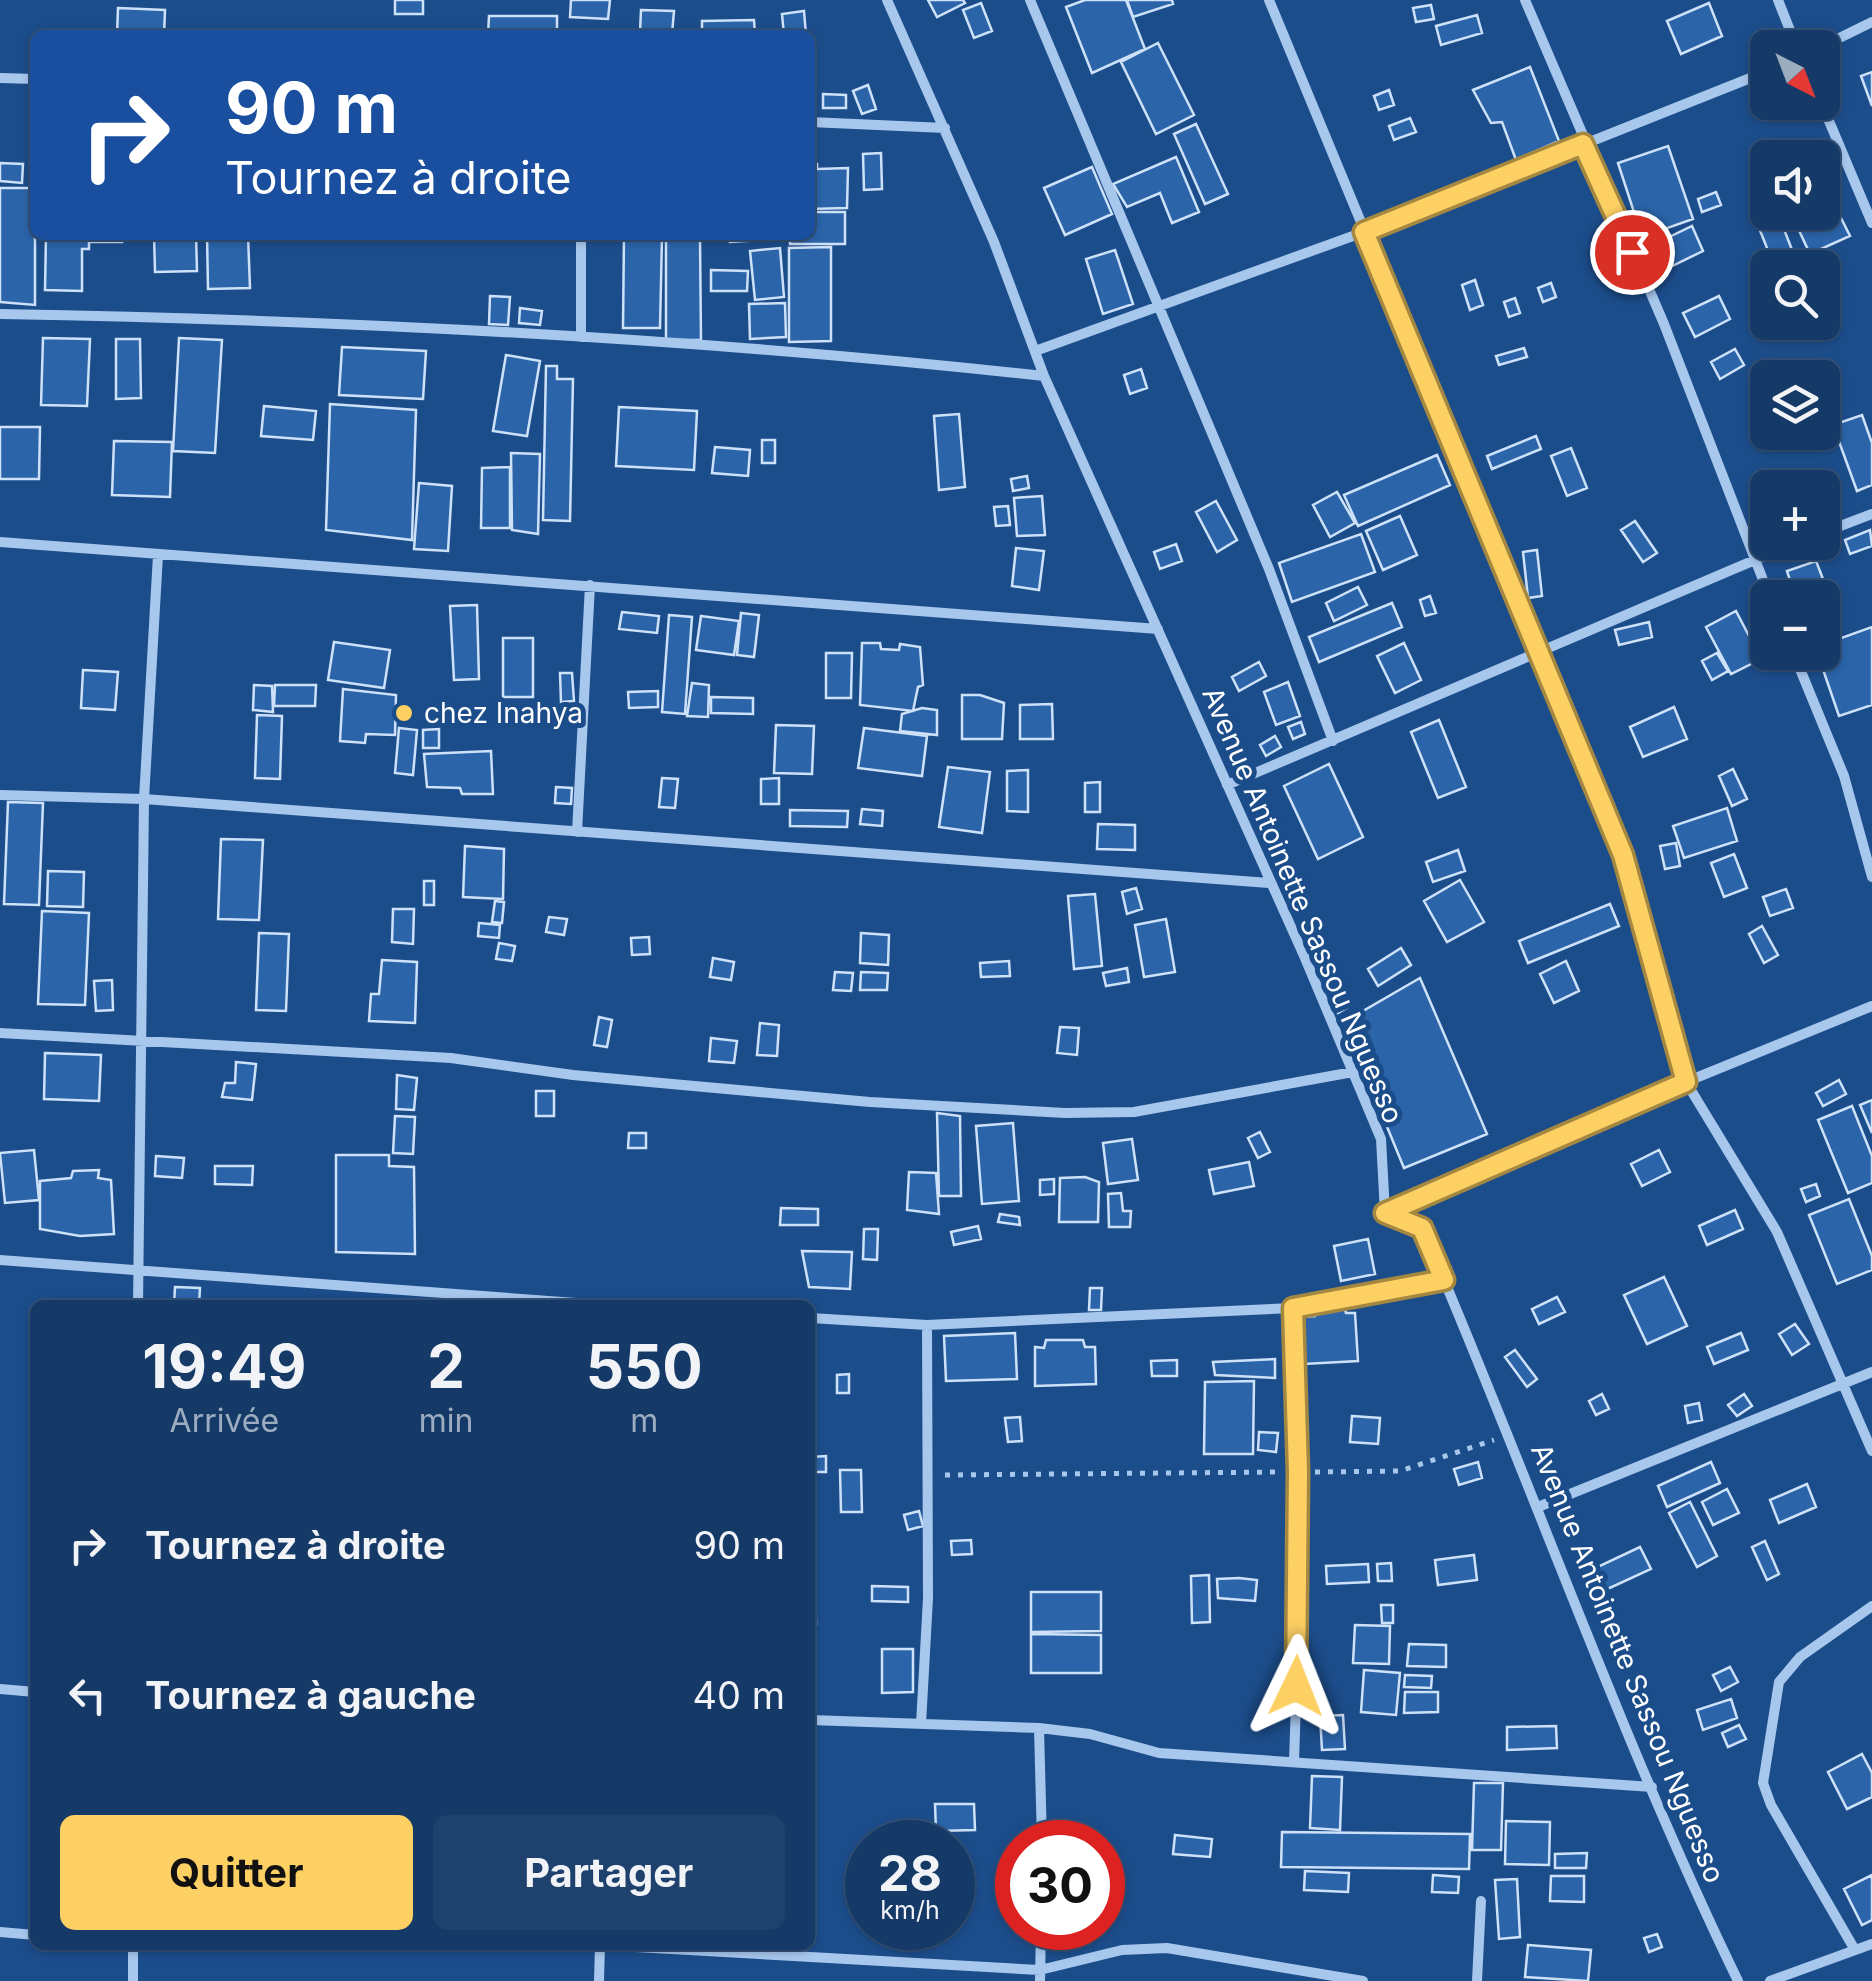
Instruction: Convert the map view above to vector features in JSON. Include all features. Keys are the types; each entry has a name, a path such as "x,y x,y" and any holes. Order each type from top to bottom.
{"street":[{"name":"Avenue Antoinette Sassou Nguesso","path":"887,0 1038,350 1044,376 1381,1139 1385,1213 1422,1228 1511,1434 1652,1787 1738,1981"},
{"path":"1030,0 1268,569 1333,741"},
{"path":"1269,0 1623,855 1686,1082 1776,1232 1872,1450"},
{"path":"1525,0 1583,144 1664,324 1750,549"},
{"path":"1778,0 1790,30"},
{"path":"1840,38 1872,22"},
{"path":"0,78 30,79"},
{"path":"1038,350 1364,232 1750,78"},
{"path":"1829,120 1872,223"},
{"path":"815,122 945,128"},
{"path":"581,240 581,337"},
{"path":"0,314 253,318 808,350 1044,376"},
{"path":"1840,526 1872,514"},
{"path":"0,542 1158,629"},
{"path":"138,1300 144,800 158,556"},
{"path":"1227,786 1752,560"},
{"path":"577,832 590,585"},
{"path":"1800,670 1844,776 1872,877"},
{"path":"0,796 144,800 1269,883"},
{"path":"1385,1213 1872,1006"},
{"path":"0,1033 451,1058 573,1075 870,1102 1065,1113 1134,1112 1353,1072"},
{"path":"0,1260 530,1300"},
{"path":"815,1318 927,1325 1293,1308 1444,1280"},
{"path":"1293,1308 1298,1472 1294,1761"},
{"path":"921,1724 928,1475 927,1325"},
{"path":"1538,1507 1872,1372"},
{"path":"1854,1950 1771,1805 1763,1782 1779,1682 1800,1658 1872,1606"},
{"path":"0,1689 30,1692"},
{"path":"815,1720 1039,1728 1090,1734 1159,1754 1652,1787"},
{"path":"1039,1728 1041,1820"},
{"path":"1477,1981 1481,1901"},
{"path":"0,1932 30,1935"},
{"path":"1770,1981 1872,1944"},
{"path":"671,1950 1040,1976 1122,1950 1167,1948 1363,1981"},
{"path":"133,1950 134,1981"},
{"path":"599,1981 600,1950"},
{"path":"1040,1976 1041,1950"}],"path":[{"path":"928,1475 1400,1472 1511,1434"}],"building":[{"path":"395,0 423,0 423,14 395,14"},
{"path":"571,0 610,0 608,19 570,17"},
{"path":"928,0 963,0 965,3 937,17"},
{"path":"1085,0 1126,0 1145,49 1092,73 1066,7"},
{"path":"1127,0 1172,0 1173,4 1133,17"},
{"path":"981,3 992,31 974,38 963,10"},
{"path":"1709,3 1722,36 1681,54 1667,21"},
{"path":"1431,5 1434,19 1416,22 1413,8"},
{"path":"118,8 165,10 164,30 117,30"},
{"path":"641,10 674,11 672,30 640,30"},
{"path":"804,11 806,30 784,30 782,14"},
{"path":"1477,15 1482,33 1441,45 1436,26"},
{"path":"489,16 557,16 557,30 488,30"},
{"path":"754,20 755,30 702,30 702,21"},
{"path":"1158,43 1194,115 1156,134 1121,62"},
{"path":"1530,67 1559,141 1516,160 1502,122 1491,123 1473,90"},
{"path":"1872,72 1872,106 1861,76"},
{"path":"868,85 876,109 862,114 853,91"},
{"path":"1389,90 1394,105 1379,110 1374,96"},
{"path":"823,94 846,95 846,108 823,108"},
{"path":"1410,118 1416,132 1394,140 1389,126"},
{"path":"1196,124 1228,194 1205,204 1174,134"},
{"path":"1668,146 1693,219 1642,237 1618,163"},
{"path":"881,153 882,189 864,190 863,154"},
{"path":"1176,157 1199,212 1172,223 1160,193 1127,207 1113,184"},
{"path":"0,163 23,164 22,183 0,181"},
{"path":"815,164 817,169 848,168 847,208 815,209"},
{"path":"1092,167 1112,214 1065,235 1044,188"},
{"path":"0,188 30,188 35,305 0,302"},
{"path":"1716,192 1721,205 1702,212 1698,199"},
{"path":"815,212 845,212 845,244 790,244 790,240 815,240"},
{"path":"1840,216 1850,236 1819,250 1808,250 1799,230 1840,230"},
{"path":"1692,226 1703,251 1670,267 1659,242"},
{"path":"1760,230 1784,230 1792,250 1768,250"},
{"path":"46,240 122,240 89,242 89,249 82,249 82,291 45,290"},
{"path":"154,240 196,240 197,271 155,272"},
{"path":"207,240 248,240 250,288 208,289"},
{"path":"624,240 662,240 660,328 623,328"},
{"path":"666,240 700,240 701,340 666,340"},
{"path":"831,247 831,341 789,342 789,248"},
{"path":"780,248 784,297 755,300 750,251"},
{"path":"1115,250 1133,304 1103,314 1086,259"},
{"path":"711,270 748,271 747,291 711,291"},
{"path":"1475,280 1483,305 1470,310 1462,285"},
{"path":"1551,283 1556,297 1543,302 1538,288"},
{"path":"490,296 510,297 508,325 489,324"},
{"path":"1719,296 1730,319 1695,337 1683,313"},
{"path":"1515,298 1520,313 1509,317 1504,302"},
{"path":"785,303 786,337 750,339 749,304"},
{"path":"520,308 542,311 540,325 519,323"},
{"path":"43,338 90,339 87,406 41,405"},
{"path":"179,338 222,340 215,453 173,451"},
{"path":"116,339 140,339 141,398 116,399"},
{"path":"342,347 426,351 423,399 339,395"},
{"path":"1524,348 1527,357 1499,365 1496,356"},
{"path":"1735,349 1744,365 1720,379 1711,362"},
{"path":"506,355 540,361 527,436 493,431"},
{"path":"546,366 557,366 557,379 573,379 570,521 543,520"},
{"path":"1141,369 1147,388 1130,394 1124,375"},
{"path":"330,404 416,410 412,540 326,530"},
{"path":"264,406 316,411 313,440 261,436"},
{"path":"619,407 697,411 694,470 616,466"},
{"path":"959,414 965,487 939,490 934,416"},
{"path":"1862,415 1872,443 1872,485 1857,491 1840,444 1840,423"},
{"path":"0,427 40,427 39,479 0,479"},
{"path":"1536,436 1541,449 1492,469 1487,456"},
{"path":"762,440 775,440 775,463 762,463"},
{"path":"114,441 172,442 170,497 112,495"},
{"path":"715,447 750,450 748,476 712,473"},
{"path":"1571,448 1587,488 1567,496 1551,456"},
{"path":"511,453 540,454 538,534 512,530"},
{"path":"1437,455 1450,485 1358,526 1344,495"},
{"path":"510,467 510,528 481,528 482,468"},
{"path":"1027,476 1029,488 1013,491 1011,479"},
{"path":"419,483 452,486 448,551 414,549"},
{"path":"1337,492 1355,523 1330,537 1313,505"},
{"path":"1042,496 1045,535 1017,536 1014,498"},
{"path":"1216,501 1237,540 1217,552 1196,512"},
{"path":"1008,506 1010,525 996,526 994,507"},
{"path":"1400,516 1417,555 1383,570 1366,531"},
{"path":"1635,521 1657,553 1643,562 1621,530"},
{"path":"1870,530 1872,546 1850,554 1845,540"},
{"path":"1361,534 1375,572 1292,602 1279,563"},
{"path":"1176,544 1182,561 1160,569 1154,552"},
{"path":"1016,548 1044,551 1039,590 1012,586"},
{"path":"1537,550 1542,596 1528,598 1523,552"},
{"path":"1816,561 1823,579 1790,580 1787,571"},
{"path":"1358,587 1367,605 1334,621 1326,603"},
{"path":"1430,596 1436,613 1425,616 1420,600"},
{"path":"1392,603 1402,627 1319,662 1309,637"},
{"path":"477,605 479,679 454,680 450,606"},
{"path":"1736,611 1750,638 1750,664 1731,674 1706,627"},
{"path":"622,612 659,616 657,633 619,629"},
{"path":"741,613 759,615 754,657 737,655"},
{"path":"669,615 692,617 685,714 662,712"},
{"path":"701,616 739,621 734,655 696,650"},
{"path":"1649,622 1652,637 1619,645 1615,630"},
{"path":"1872,627 1872,705 1839,716 1823,670 1840,670 1840,639"},
{"path":"503,638 533,638 533,697 503,697"},
{"path":"334,642 390,650 384,688 328,680"},
{"path":"862,643 880,643 881,649 899,650 900,644 920,647 923,685 918,687 913,711 860,705"},
{"path":"1404,643 1421,680 1395,693 1377,656"},
{"path":"826,653 852,653 851,698 826,698"},
{"path":"1717,653 1728,671 1712,680 1702,661"},
{"path":"1259,662 1266,676 1239,691 1232,677"},
{"path":"83,670 118,672 115,710 81,708"},
{"path":"560,673 572,673 574,701 561,702"},
{"path":"1288,682 1300,716 1276,725 1264,692"},
{"path":"692,683 709,685 708,717 687,716"},
{"path":"254,685 272,686 273,712 253,710"},
{"path":"275,685 316,685 315,706 274,706"},
{"path":"343,689 396,695 395,735 366,734 365,743 340,741"},
{"path":"658,691 658,707 629,708 628,692"},
{"path":"962,695 980,695 1004,703 1002,739 962,739"},
{"path":"711,697 753,698 753,714 711,713"},
{"path":"1052,704 1053,739 1020,739 1020,705"},
{"path":"1674,707 1687,739 1643,757 1630,727"},
{"path":"922,708 937,710 937,735 900,731 902,714"},
{"path":"257,715 282,716 280,779 255,778"},
{"path":"1439,720 1466,787 1438,798 1411,732"},
{"path":"1301,722 1305,734 1293,739 1288,727"},
{"path":"776,725 814,726 812,774 774,773"},
{"path":"399,728 417,730 413,775 395,773"},
{"path":"864,728 927,736 922,776 858,768"},
{"path":"439,729 439,748 423,748 423,730"},
{"path":"1275,736 1281,747 1266,756 1260,745"},
{"path":"491,751 493,794 462,794 460,788 427,787 424,754"},
{"path":"1329,764 1363,837 1318,859 1284,786"},
{"path":"948,767 990,772 982,833 939,827"},
{"path":"1733,769 1747,799 1732,806 1719,776"},
{"path":"1028,770 1028,812 1007,811 1007,771"},
{"path":"662,778 678,779 675,808 659,807"},
{"path":"779,778 779,804 761,804 761,779"},
{"path":"1100,782 1100,812 1085,812 1085,783"},
{"path":"556,787 572,788 571,804 555,803"},
{"path":"8,802 43,803 39,905 4,904"},
{"path":"1727,808 1737,841 1684,858 1673,826"},
{"path":"862,809 883,811 882,826 860,824"},
{"path":"790,810 848,811 847,827 790,826"},
{"path":"1098,824 1135,825 1135,850 1097,849"},
{"path":"221,839 263,840 259,920 218,919"},
{"path":"1676,843 1680,866 1665,869 1660,846"},
{"path":"465,846 504,849 503,899 463,897"},
{"path":"1458,850 1465,871 1433,882 1426,862"},
{"path":"1734,854 1747,888 1724,897 1711,863"},
{"path":"48,871 84,872 83,907 47,906"},
{"path":"1460,880 1484,922 1447,942 1424,901"},
{"path":"424,881 434,881 434,905 424,905"},
{"path":"1136,888 1142,909 1127,914 1122,892"},
{"path":"1786,889 1793,908 1770,916 1763,897"},
{"path":"1095,894 1102,966 1074,969 1068,896"},
{"path":"495,901 504,902 502,923 492,922"},
{"path":"1610,904 1619,926 1528,963 1519,941"},
{"path":"393,909 414,909 413,944 392,942"},
{"path":"42,911 89,913 85,1005 38,1004"},
{"path":"549,917 567,919 564,935 546,932"},
{"path":"1166,919 1175,972 1144,977 1135,925"},
{"path":"479,923 500,925 499,938 478,936"},
{"path":"1762,926 1778,955 1764,963 1749,934"},
{"path":"259,933 289,934 286,1011 256,1010"},
{"path":"861,933 889,935 888,965 860,963"},
{"path":"649,937 650,954 632,955 631,938"},
{"path":"499,943 515,946 512,961 496,959"},
{"path":"1401,948 1411,965 1378,986 1368,969"},
{"path":"713,958 734,962 731,980 710,977"},
{"path":"382,960 417,962 415,1023 369,1021 371,994 379,994"},
{"path":"1009,961 1010,976 981,977 980,963"},
{"path":"1566,961 1579,991 1554,1003 1540,974"},
{"path":"1127,968 1129,982 1106,986 1103,973"},
{"path":"835,972 853,973 851,991 833,990"},
{"path":"861,972 888,973 887,990 860,990"},
{"path":"1420,978 1487,1134 1404,1168 1344,1022"},
{"path":"112,980 113,1010 96,1011 94,981"},
{"path":"1341,995 1348,1007 1338,1013 1331,1001"},
{"path":"599,1017 612,1020 607,1047 594,1045"},
{"path":"760,1023 779,1025 777,1056 757,1055"},
{"path":"1060,1027 1079,1028 1077,1055 1057,1053"},
{"path":"711,1038 737,1041 734,1063 709,1061"},
{"path":"45,1053 101,1055 99,1101 44,1099"},
{"path":"236,1062 256,1064 252,1100 222,1097 225,1083 235,1083"},
{"path":"397,1075 417,1078 414,1110 396,1109"},
{"path":"1839,1080 1846,1094 1823,1106 1816,1093"},
{"path":"536,1091 554,1091 554,1116 536,1116"},
{"path":"1872,1100 1872,1133 1860,1105"},
{"path":"1852,1106 1872,1156 1872,1183 1848,1193 1818,1120"},
{"path":"937,1113 960,1116 961,1196 939,1196"},
{"path":"395,1116 415,1117 413,1154 393,1153"},
{"path":"1013,1123 1019,1201 982,1204 976,1126"},
{"path":"1260,1132 1270,1152 1258,1158 1248,1138"},
{"path":"629,1133 646,1133 646,1148 628,1148"},
{"path":"1132,1139 1138,1180 1108,1184 1103,1143"},
{"path":"34,1150 39,1200 5,1203 0,1153"},
{"path":"1659,1150 1670,1172 1642,1186 1631,1164"},
{"path":"336,1155 389,1155 389,1166 414,1167 415,1254 336,1252"},
{"path":"156,1156 184,1158 182,1178 155,1176"},
{"path":"1249,1162 1254,1186 1214,1194 1209,1170"},
{"path":"215,1166 253,1166 252,1185 215,1184"},
{"path":"99,1170 98,1178 111,1180 114,1234 80,1236 40,1229 40,1181 71,1178 73,1171"},
{"path":"909,1172 936,1173 939,1214 907,1210"},
{"path":"1085,1177 1099,1182 1098,1222 1059,1222 1060,1178"},
{"path":"1054,1179 1054,1194 1040,1195 1040,1180"},
{"path":"1816,1184 1820,1196 1806,1202 1801,1189"},
{"path":"1121,1193 1123,1211 1131,1211 1130,1227 1109,1227 1108,1194"},
{"path":"1849,1199 1872,1256 1872,1270 1837,1284 1809,1215"},
{"path":"781,1208 818,1209 818,1225 780,1225"},
{"path":"1735,1210 1743,1229 1707,1245 1699,1226"},
{"path":"1000,1214 1019,1217 1020,1225 998,1222"},
{"path":"978,1226 981,1239 954,1245 951,1232"},
{"path":"864,1229 878,1229 877,1260 863,1259"},
{"path":"1368,1239 1375,1274 1341,1281 1334,1246"},
{"path":"802,1251 852,1252 850,1289 809,1287"},
{"path":"1664,1277 1687,1326 1647,1344 1624,1295"},
{"path":"175,1287 200,1288 199,1300 174,1300"},
{"path":"1090,1288 1102,1288 1101,1310 1089,1310"},
{"path":"1557,1297 1565,1312 1539,1324 1532,1309"},
{"path":"1344,1306 1346,1313 1355,1313 1358,1361 1304,1364 1301,1317 1315,1316 1319,1308"},
{"path":"1795,1324 1809,1344 1792,1355 1779,1334"},
{"path":"1015,1333 1017,1379 946,1381 944,1336"},
{"path":"1741,1333 1748,1350 1714,1364 1707,1347"},
{"path":"1046,1340 1083,1340 1085,1347 1095,1347 1096,1384 1035,1386 1035,1347 1044,1348"},
{"path":"1515,1350 1537,1379 1527,1387 1505,1357"},
{"path":"1275,1359 1275,1378 1215,1375 1213,1362"},
{"path":"1177,1360 1177,1376 1152,1376 1151,1361"},
{"path":"849,1374 849,1393 837,1393 837,1375"},
{"path":"1254,1381 1253,1454 1204,1454 1205,1382"},
{"path":"1602,1394 1609,1409 1596,1415 1589,1401"},
{"path":"1744,1394 1752,1406 1737,1416 1728,1405"},
{"path":"1699,1403 1702,1420 1688,1423 1685,1406"},
{"path":"1352,1416 1380,1418 1378,1444 1350,1442"},
{"path":"1020,1417 1022,1441 1008,1442 1005,1418"},
{"path":"1259,1432 1278,1433 1276,1452 1258,1450"},
{"path":"826,1456 826,1472 815,1472 815,1457"},
{"path":"1478,1462 1482,1478 1459,1485 1454,1469"},
{"path":"1711,1462 1720,1483 1667,1507 1658,1486"},
{"path":"840,1470 861,1470 862,1512 841,1512"},
{"path":"1807,1484 1816,1507 1779,1523 1770,1500"},
{"path":"1727,1489 1739,1513 1713,1525 1702,1502"},
{"path":"1690,1502 1717,1556 1697,1567 1669,1513"},
{"path":"919,1511 923,1526 908,1530 904,1515"},
{"path":"971,1540 972,1554 952,1555 951,1541"},
{"path":"1765,1541 1779,1574 1767,1580 1752,1547"},
{"path":"1640,1547 1651,1569 1601,1592 1591,1570"},
{"path":"1474,1555 1477,1580 1438,1585 1435,1560"},
{"path":"1391,1563 1392,1581 1378,1581 1377,1564"},
{"path":"1368,1564 1369,1582 1327,1584 1326,1566"},
{"path":"1209,1575 1210,1622 1192,1623 1191,1576"},
{"path":"1217,1579 1257,1580 1255,1601 1218,1598"},
{"path":"872,1586 908,1587 908,1602 872,1601"},
{"path":"1031,1592 1101,1592 1101,1631 1031,1632"},
{"path":"1381,1605 1393,1605 1393,1623 1382,1623"},
{"path":"1355,1625 1390,1626 1389,1664 1353,1663"},
{"path":"1031,1634 1101,1635 1101,1673 1031,1673"},
{"path":"1409,1644 1446,1645 1446,1667 1407,1666"},
{"path":"882,1649 913,1649 913,1692 882,1693"},
{"path":"1730,1667 1738,1682 1721,1691 1713,1675"},
{"path":"1364,1670 1400,1673 1396,1715 1361,1712"},
{"path":"1405,1675 1432,1676 1431,1688 1404,1687"},
{"path":"1405,1692 1438,1692 1438,1712 1404,1713"},
{"path":"1731,1699 1737,1718 1703,1730 1697,1710"},
{"path":"1343,1715 1345,1749 1322,1750 1320,1716"},
{"path":"1739,1725 1746,1739 1728,1747 1722,1733"},
{"path":"1556,1726 1557,1748 1507,1750 1507,1727"},
{"path":"1862,1754 1872,1773 1872,1797 1847,1809 1828,1772"},
{"path":"1312,1776 1342,1777 1340,1830 1310,1828"},
{"path":"1474,1783 1503,1783 1501,1850 1472,1850"},
{"path":"935,1804 974,1804 975,1820 936,1820"},
{"path":"1506,1821 1550,1822 1549,1865 1505,1864"},
{"path":"1282,1832 1470,1834 1469,1869 1281,1867"},
{"path":"1175,1835 1212,1839 1210,1857 1173,1854"},
{"path":"1587,1853 1586,1868 1555,1868 1555,1854"},
{"path":"1305,1871 1349,1873 1348,1892 1304,1890"},
{"path":"1433,1875 1459,1877 1458,1893 1432,1892"},
{"path":"1872,1875 1872,1920 1862,1925 1844,1889"},
{"path":"1551,1876 1584,1876 1584,1902 1550,1901"},
{"path":"1517,1879 1520,1937 1499,1939 1495,1880"},
{"path":"1657,1934 1662,1947 1649,1952 1644,1938"},
{"path":"1528,1945 1591,1950 1588,1981 1525,1977"}],"place":[{"name":"chez Inahya","path":"404,713"}],"route":[{"path":"1296,1686 1298,1384 1293,1308 1444,1280 1422,1228 1385,1213 1686,1082 1623,855 1364,232 1583,144 1632,252"}]}
